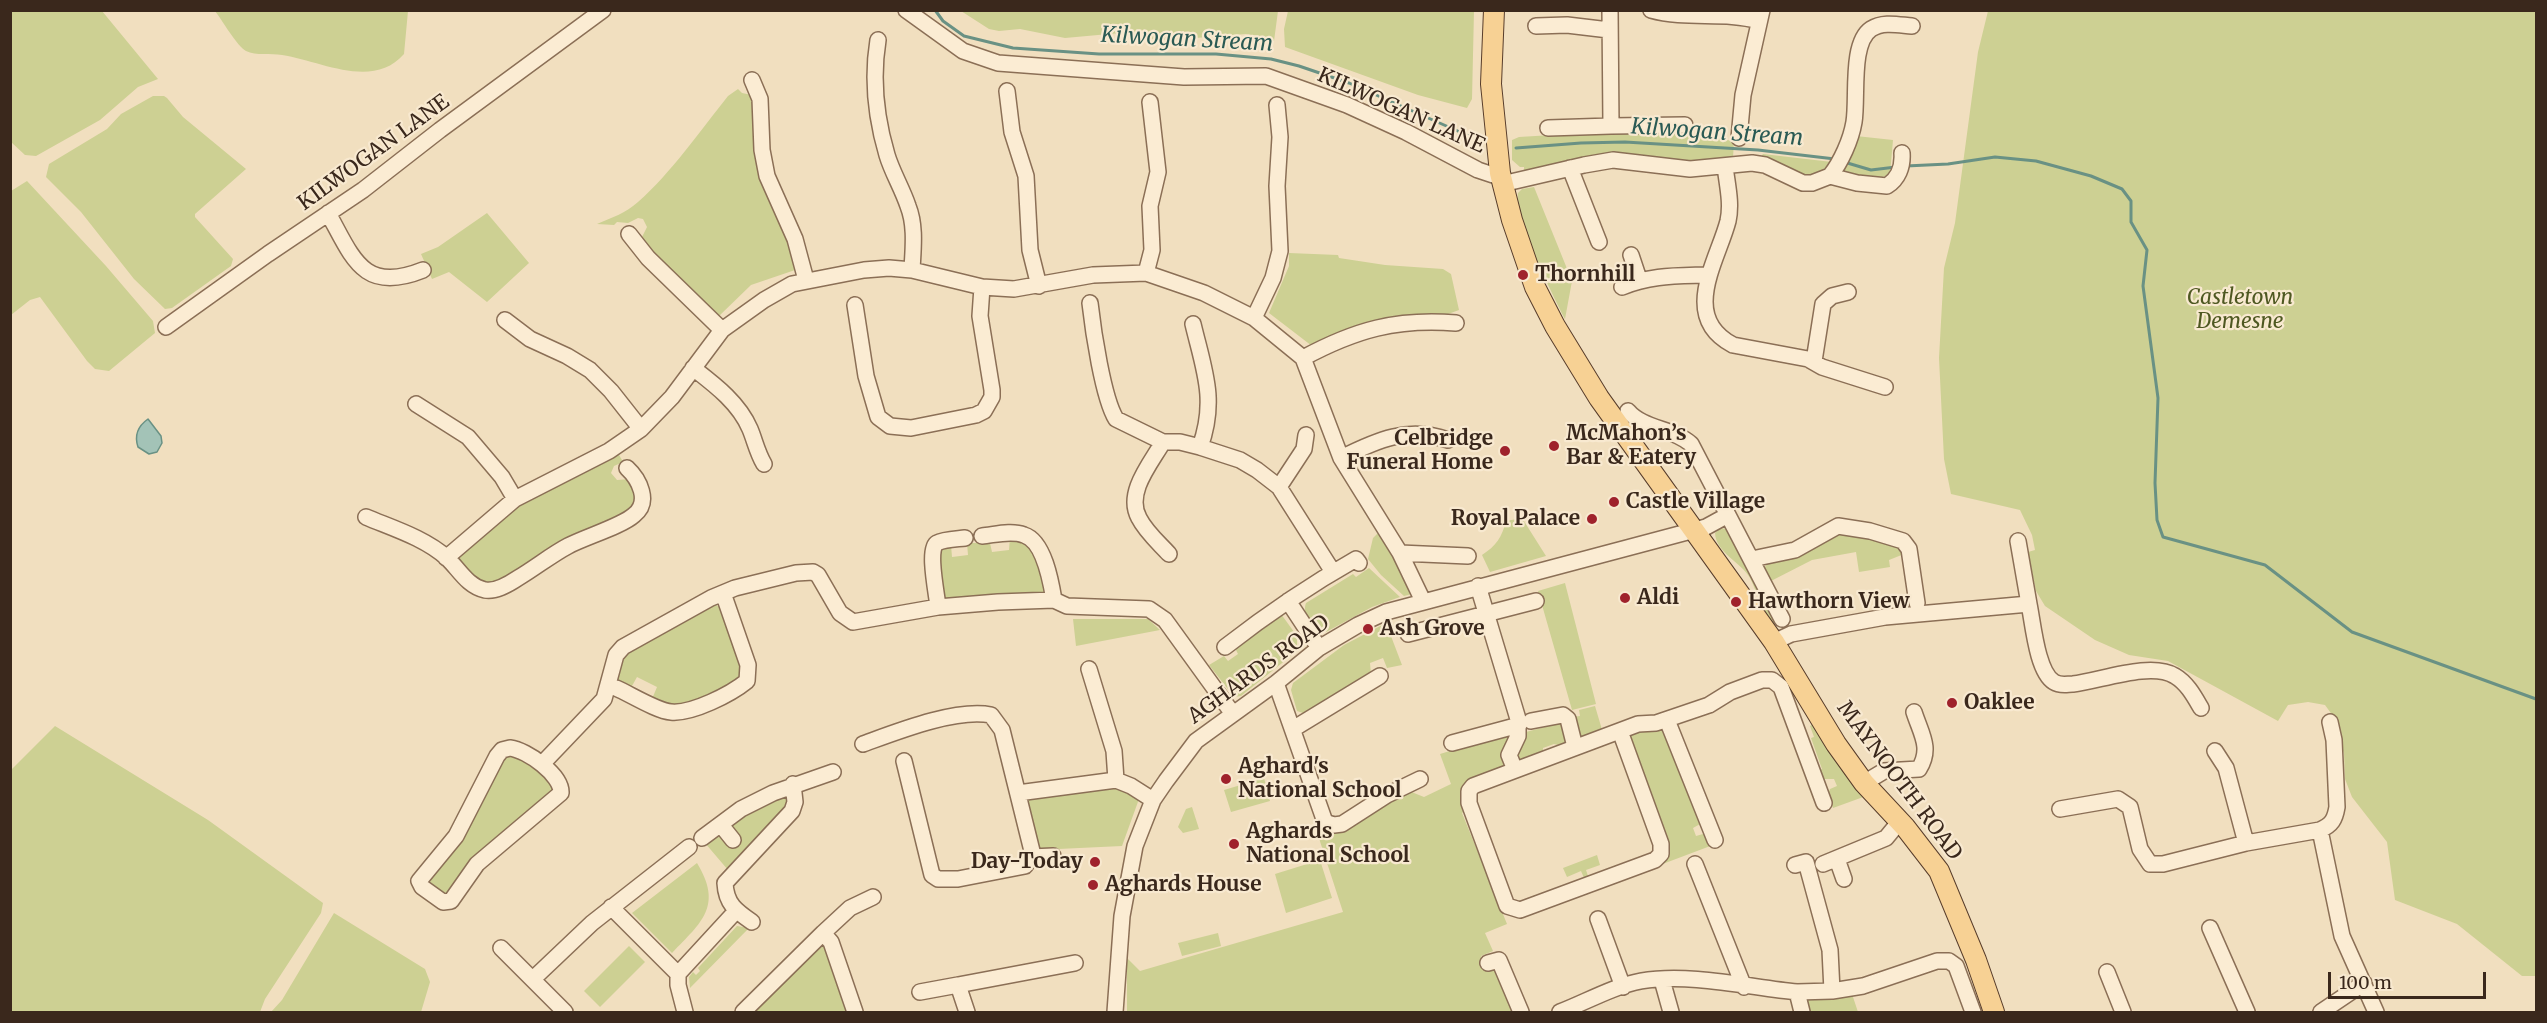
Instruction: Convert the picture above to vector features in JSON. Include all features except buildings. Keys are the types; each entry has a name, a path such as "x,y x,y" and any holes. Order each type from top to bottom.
{"main road":[{"name":"MAYNOOTH ROAD","path":"1494,10 1491,84 1501,178 1524,259 1555,326 1599,398 1774,642 1836,744 1864,783 1900,821 1939,871 1976,960 1994,1012"}],"street":[{"name":"KILWOGAN LANE","path":"166,327 363,190 440,130 603,10"},
{"name":"KILWOGAN LANE","path":"906,10 963,51 998,63 1184,77 1266,76 1347,105 1406,132 1478,170 1501,178"},
{"path":"1610,10 1611,126"},
{"path":"1651,10 1687,16 1760,16 1743,95 1739,138"},
{"path":"1536,26 1571,26 1609,30"},
{"path":"1501,178 1613,160 1690,169 1745,163 1758,164 1806,183 1837,164 1855,120 1861,42 1867,33 1877,26 1904,29"},
{"path":"878,40 873,69 877,102 886,152 911,215 914,241 912,270"},
{"path":"752,80 760,99 762,150 767,176 795,238 806,280"},
{"path":"1007,91 1012,132 1026,176 1030,250 1039,286"},
{"path":"1146,273 1152,250 1150,206 1158,172 1150,102"},
{"path":"1254,318 1274,278 1280,251 1277,186 1280,137 1277,105"},
{"path":"1548,129 1685,125"},
{"path":"1837,164 1882,186 1894,181 1901,163"},
{"path":"1725,166 1729,199 1728,221 1707,275 1707,311 1712,325 1723,339 1748,349 1814,361 1822,367 1885,387"},
{"path":"1570,168 1599,242"},
{"path":"328,213 361,268 389,278 405,277 423,270"},
{"path":"629,234 648,258 722,330"},
{"path":"1631,255 1639,279"},
{"path":"446,558 514,500 609,451 641,429 672,397 722,330 764,300 792,284 864,270 912,270 982,287 1014,289 1093,275 1146,273 1204,293 1254,318 1303,358 1341,458 1400,553 1423,601"},
{"path":"1622,287 1639,279 1707,275"},
{"path":"855,305 866,376 878,417 890,426 900,428 923,426 978,415 989,405 992,390 980,316 982,287"},
{"path":"1814,361 1823,304 1832,296 1848,292"},
{"path":"1090,303 1098,350 1114,416 1129,427 1163,442 1180,442 1240,460 1279,487 1333,572"},
{"path":"505,320 530,339 565,354 590,370 611,391 641,429"},
{"path":"1303,358 1341,338 1365,331 1415,322 1456,323"},
{"path":"1193,324 1210,399 1206,431 1200,447"},
{"path":"693,368 735,404 750,429 755,449 764,464"},
{"path":"416,404 468,437 502,477 514,500"},
{"path":"1628,411 1634,418 1676,433 1691,444 1782,619"},
{"path":"1341,458 1377,440 1418,433 1448,440"},
{"path":"1279,487 1304,448 1306,435"},
{"path":"1163,442 1138,487 1135,503 1140,520 1169,554"},
{"path":"366,517 411,537 446,558 477,587 493,590 508,584 566,547 635,515 642,503 642,489 636,476 627,468"},
{"name":"AGHARDS ROAD","path":"1115,1012 1124,894 1135,846 1153,800 1196,741 1276,683 1318,648 1361,623 1423,601 1693,530 1713,524 1728,515"},
{"path":"1752,559 1795,550 1838,526 1870,531 1903,541 1909,549 1917,603"},
{"path":"982,536 1008,533 1024,535 1035,543 1050,576 1054,600"},
{"path":"938,607 931,554 934,545 938,542 965,538"},
{"path":"2018,541 2040,660 2052,681 2060,685 2073,684 2153,670 2174,675 2191,690 2201,708"},
{"path":"1400,553 1468,556"},
{"path":"1225,647 1288,601 1333,572 1356,559 1359,563"},
{"path":"542,764 604,699 612,667 619,651 723,593 795,573 813,572 823,580 840,613 853,622 938,607 1054,600 1067,606 1149,609 1165,620 1233,714"},
{"path":"1478,586 1511,693 1525,723"},
{"path":"616,688 660,710 671,712 682,711 733,692 747,681 748,665 723,593"},
{"path":"1288,601 1318,648"},
{"path":"1408,634 1536,601"},
{"path":"1774,642 1791,634 1885,616 2029,604"},
{"path":"1089,669 1113,751 1116,780"},
{"path":"1293,729 1380,676"},
{"path":"1620,731 1661,844 1660,854 1654,861 1520,910 1507,906 1468,796 1473,786 1638,724 1667,720 1709,705 1730,692 1762,680 1776,682 1781,687 1825,786 1824,803"},
{"path":"1276,683 1322,818 1329,824 1342,824 1386,795 1419,779"},
{"path":"1864,783 1884,771 1919,769 1926,757 1926,749 1914,712"},
{"path":"863,744 944,719 980,713 991,715 1002,730 1031,857"},
{"path":"1452,743 1563,715 1568,719 1575,747"},
{"path":"1667,720 1708,833"},
{"path":"2060,809 2118,799 2125,802 2130,807 2144,857 2150,864 2163,864 2246,843 2320,830 2330,826 2336,816 2337,807 2334,740 2330,722"},
{"path":"1515,770 1509,755 1525,723"},
{"path":"514,748 542,764 559,783 562,790 560,796 529,819 477,864 451,901 443,902 419,885 422,877 456,836 499,753 514,748"},
{"path":"2215,751 2226,768 2246,843"},
{"path":"904,761 932,875 945,880 1002,872 1021,869 1031,857 1053,856"},
{"path":"702,838 741,809 793,784 833,772"},
{"path":"1018,793 1116,780 1124,782 1153,800"},
{"path":"753,922 736,911 728,902 725,883 792,811 795,802 793,784"},
{"path":"1844,879 1830,861 1886,838 1900,821"},
{"path":"721,825 733,840"},
{"path":"2320,830 2342,936 2376,1012"},
{"path":"533,980 611,907 667,873 689,847"},
{"path":"1795,865 1806,862 1830,950 1832,991"},
{"path":"1695,864 1744,987"},
{"path":"743,1012 850,908 873,897"},
{"path":"611,907 678,974"},
{"path":"684,1007 678,985 678,974 736,911"},
{"path":"1598,919 1623,987"},
{"path":"2210,928 2247,1012"},
{"path":"824,933 831,942 855,1012"},
{"path":"501,948 565,1012"},
{"path":"1488,963 1499,960 1521,1012"},
{"path":"1560,1012 1640,981 1710,982 1797,992 1832,991 1863,986 1937,961 1949,961 1956,966 1973,1012"},
{"path":"920,992 1076,963"},
{"path":"2107,972 2123,1012"},
{"path":"1662,980 1671,1012"},
{"path":"2321,1012 2364,983"},
{"path":"958,985 967,1012"},
{"path":"1797,992 1802,1012"}],"green space":[{"path":"11,10 102,11 158,79 138,87 100,120 36,156 25,155 11,142"},
{"path":"215,11 408,11 404,54 391,65 362,72 282,55 250,53 238,44"},
{"path":"961,11 1278,11 1274,41 1266,41 1260,36 1246,34 1170,40 1142,38 1120,33 1065,38 1020,29 999,31 989,29"},
{"path":"1288,11 1474,11 1472,99 1467,108 1418,95 1285,47 1284,29"},
{"name":"Castletown Demesne","path":"1988,11 2536,11 2536,976 2522,976 2457,924 2395,900 2387,842 2352,797 2345,779 2344,754 2333,716 2325,705 2308,702 2288,705 2278,721 2168,661 2129,655 2095,640 2045,606 2036,591 2028,552 2035,550 2032,535 2020,510 1951,494 1944,459 1939,358 1944,268 1955,223 1978,52"},
{"path":"738,89 742,93 752,95 798,269 751,285 718,317 671,275 641,239 647,227 643,219 638,218 628,223 617,222 614,225 597,224 628,209 650,191 728,96"},
{"path":"153,96 167,98 183,117 246,169 195,214 195,217 233,259 231,266 172,308 165,309 134,279 81,212 46,177 49,164 107,129 121,114"},
{"path":"1601,132 1673,132 1734,141 1733,158 1524,173 1524,167 1520,167 1512,160 1512,140 1519,137"},
{"path":"1856,136 1893,140 1890,174 1872,178 1843,173"},
{"path":"1763,154 1832,162 1826,170 1809,178 1760,158"},
{"path":"27,181 106,266 153,321 155,333 109,371 95,369 87,361 40,297 30,300 11,315 11,191"},
{"path":"1534,187 1572,281 1565,319 1535,256 1518,204 1518,193 1522,189"},
{"path":"487,213 529,263 487,302 449,272 432,279 421,254 438,247"},
{"path":"1289,253 1338,255 1339,258 1385,265 1443,269 1451,274 1459,310 1440,317 1312,346 1269,313 1289,266"},
{"path":"618,453 623,462 614,466 611,473 617,480 631,479 635,495 631,511 496,584 474,576 458,559 459,555 520,504"},
{"path":"1522,518 1546,556 1490,572 1482,555 1498,541 1506,521"},
{"path":"1721,528 1726,529 1782,624 1779,627 1764,611 1746,572 1724,552 1716,540 1715,533"},
{"path":"1835,531 1897,544 1904,554 1889,560 1890,567 1859,572 1856,552 1812,560 1769,582 1763,569 1772,559"},
{"path":"1379,532 1412,587 1412,594 1404,596 1381,575 1368,559 1373,538"},
{"path":"1010,537 1022,538 1033,550 1046,588 1041,596 944,599 937,550 951,545 952,557 968,555 967,543 990,543 992,552 1009,550"},
{"path":"1369,568 1400,597 1372,607 1326,632 1316,629 1306,614 1306,603 1353,574 1356,577"},
{"path":"1565,583 1596,704 1572,710 1538,591"},
{"path":"709,605 716,605 722,609 740,660 742,672 733,685 713,696 674,707 652,699 657,687 637,677 632,686 623,687 613,684 621,656"},
{"path":"1281,614 1297,636 1297,651 1241,696 1234,697 1209,665 1224,656 1228,661 1238,654 1235,648"},
{"path":"1073,619 1148,619 1160,630 1076,646"},
{"path":"1386,623 1402,665 1387,668 1383,658 1370,663 1371,674 1306,714 1297,711 1291,690 1293,683 1344,645"},
{"path":"1595,706 1603,733 1580,740 1573,717 1580,716 1579,710"},
{"path":"1561,720 1569,742 1562,746 1554,744 1543,748 1543,755 1518,760 1516,747 1522,733 1549,726 1550,721"},
{"path":"1813,724 1833,757 1866,796 1833,808 1828,794 1830,789 1837,786 1834,779 1820,779 1818,771 1822,769 1811,738 1814,737 1810,726"},
{"path":"55,726 208,820 323,903 321,913 265,999 260,1012 11,1012 11,770"},
{"path":"1664,727 1702,823 1693,828 1696,836 1703,834 1708,836 1713,845 1660,865 1628,734 1643,728"},
{"path":"1508,733 1511,736 1505,746 1504,768 1473,780 1466,810 1462,813 1507,924 1485,933 1493,951 1481,956 1487,972 1495,970 1515,1012 1127,1012 1127,958 1140,971 1343,912 1315,826 1345,830 1409,791 1424,797 1451,784 1440,754"},
{"path":"508,753 538,767 556,791 485,848 451,892 441,892 429,880 491,773"},
{"name":"Aghard's National School","path":"1264,778 1270,801 1231,812 1224,790"},
{"path":"1117,787 1139,799 1122,846 1037,850 1027,803 1031,796"},
{"path":"789,795 790,806 728,870 705,843 715,837 724,837 736,821 780,796"},
{"path":"1192,807 1199,829 1183,833 1178,827 1186,809"},
{"path":"1597,855 1600,865 1586,870 1588,876 1584,878 1581,871 1567,877 1563,868"},
{"path":"1320,860 1332,898 1286,913 1275,874"},
{"path":"697,863 705,878 708,891 706,912 692,932 672,953 632,913"},
{"path":"334,913 425,969 430,982 421,1012 271,1012 282,1000"},
{"path":"737,926 749,928 690,988 689,977 693,972 696,975 700,971 698,968"},
{"path":"1218,933 1221,946 1182,956 1178,943"},
{"path":"821,945 827,947 848,1012 754,1012 815,948"},
{"path":"629,946 645,962 600,1007 584,991"},
{"path":"1852,994 1858,1012 1806,1012 1807,1000 1812,997"}],"shaded area":[{"path":"148,419 161,436 162,443 157,452 149,454 138,447 136,439 139,428"}],"waterway":[{"name":"Kilwogan Stream","path":"935,10 943,21 964,36 1013,48 1099,54 1216,54 1271,59 1349,83 1469,136"},
{"name":"Kilwogan Stream","path":"1516,148 1625,142 1758,150 1835,159"},
{"path":"1906,166 1948,164 1995,157 2036,161 2091,176 2122,189 2131,201 2131,222 2147,250 2143,286 2158,398 2155,483 2157,520 2163,537 2265,565 2352,632 2536,699"},
{"name":"Kilwogan Stream","path":"1844,162 1871,170 1896,167"}],"place":[{"name":"Thornhill","path":"1523,275"},
{"name":"McMahon’s Bar & Eatery","path":"1554,446"},
{"name":"Celbridge Funeral Home","path":"1505,451"},
{"name":"Castle Village","path":"1614,502"},
{"name":"Royal Palace","path":"1592,519"},
{"name":"Aldi","path":"1625,598"},
{"name":"Hawthorn View","path":"1736,602"},
{"name":"Ash Grove","path":"1368,629"},
{"name":"Oaklee","path":"1952,703"},
{"name":"Aghard's National School","path":"1226,779"},
{"name":"Aghards National School","path":"1234,844"},
{"name":"Day-Today","path":"1095,862"},
{"name":"Aghards House","path":"1093,885"}]}
